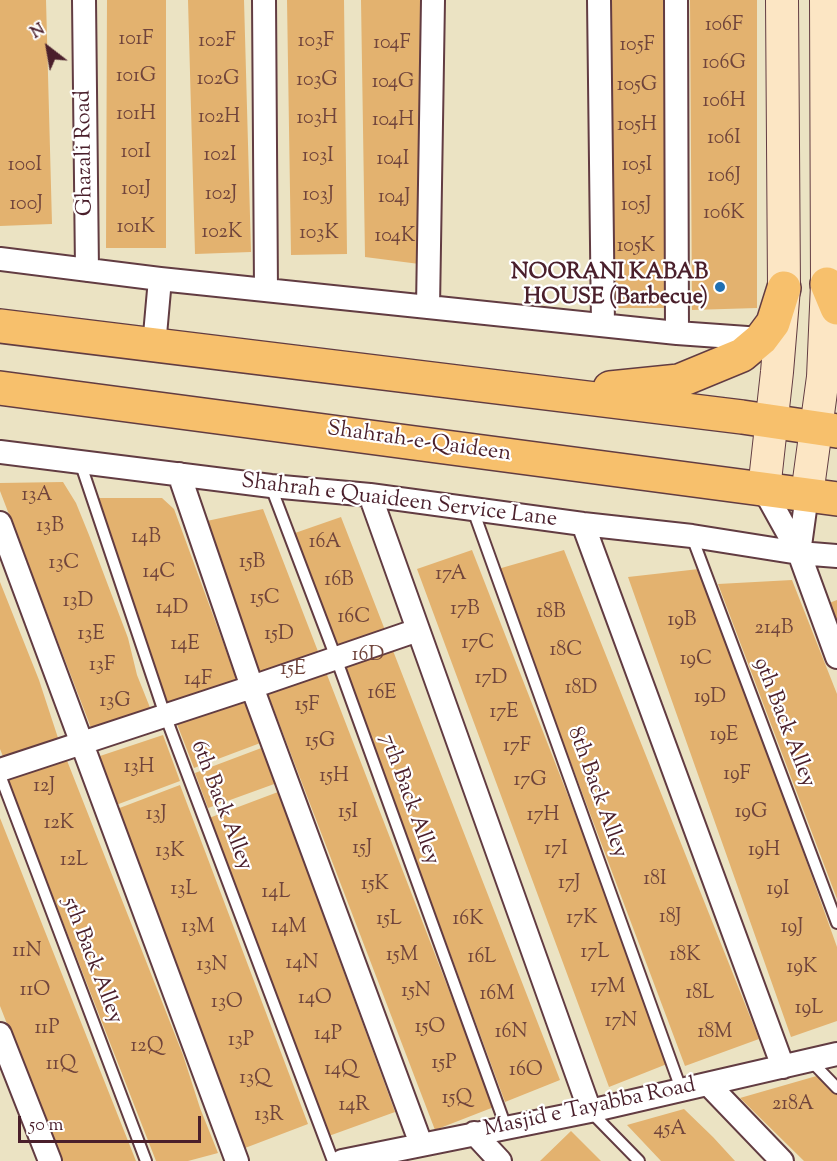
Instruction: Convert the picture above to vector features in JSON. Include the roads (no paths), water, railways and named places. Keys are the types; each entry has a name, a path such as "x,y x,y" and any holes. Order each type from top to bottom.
{"main road":[{"path":"764,490 784,288 782,0"},
{"path":"822,497 827,429 823,377 832,296 826,0"},
{"path":"450,382 587,390 679,381 742,355 761,339 773,323 784,288"},
{"path":"0,326 827,429"},
{"name":"Shahrah-e-Qaideen","path":"0,388 822,497"}],"street":[{"name":"Ghazali Road","path":"84,0 87,270"},
{"path":"264,0 266,289"},
{"path":"428,307 433,0"},
{"path":"599,0 603,325"},
{"path":"676,0 677,333"},
{"path":"0,259 160,279 677,333 761,339"},
{"path":"154,346 160,279"},
{"name":"Shahrah e Quaideen Service Lane","path":"0,452 271,486 370,495 473,510 692,536 799,553 837,556"},
{"path":"179,474 252,687 421,1144"},
{"path":"764,490 799,553 837,657"},
{"path":"370,495 590,1111"},
{"path":"799,553 822,497"},
{"path":"0,523 237,1161"},
{"path":"583,524 783,1067"},
{"path":"0,770 418,630"},
{"path":"0,1034 50,1161"},
{"name":"Masjid e Tayabba Road","path":"342,1161 590,1111 837,1054"},
{"path":"708,1084 782,1161"},
{"path":"474,1133 500,1161"}],"lane":[{"name":"6th Back Alley","path":"80,462 165,716 333,1161"},
{"name":"7th Back Alley","path":"271,486 336,658 506,1127"},
{"name":"8th Back Alley","path":"473,510 681,1089"},
{"name":"9th Back Alley","path":"692,536 837,923"},
{"name":"5th Back Alley","path":"0,775 146,1161"},
{"path":"811,1061 837,1088"},
{"path":"590,1111 639,1161"}],"place":[{"name":"NOORANI KABAB HOUSE (Barbecue)","path":"720,287"}]}
